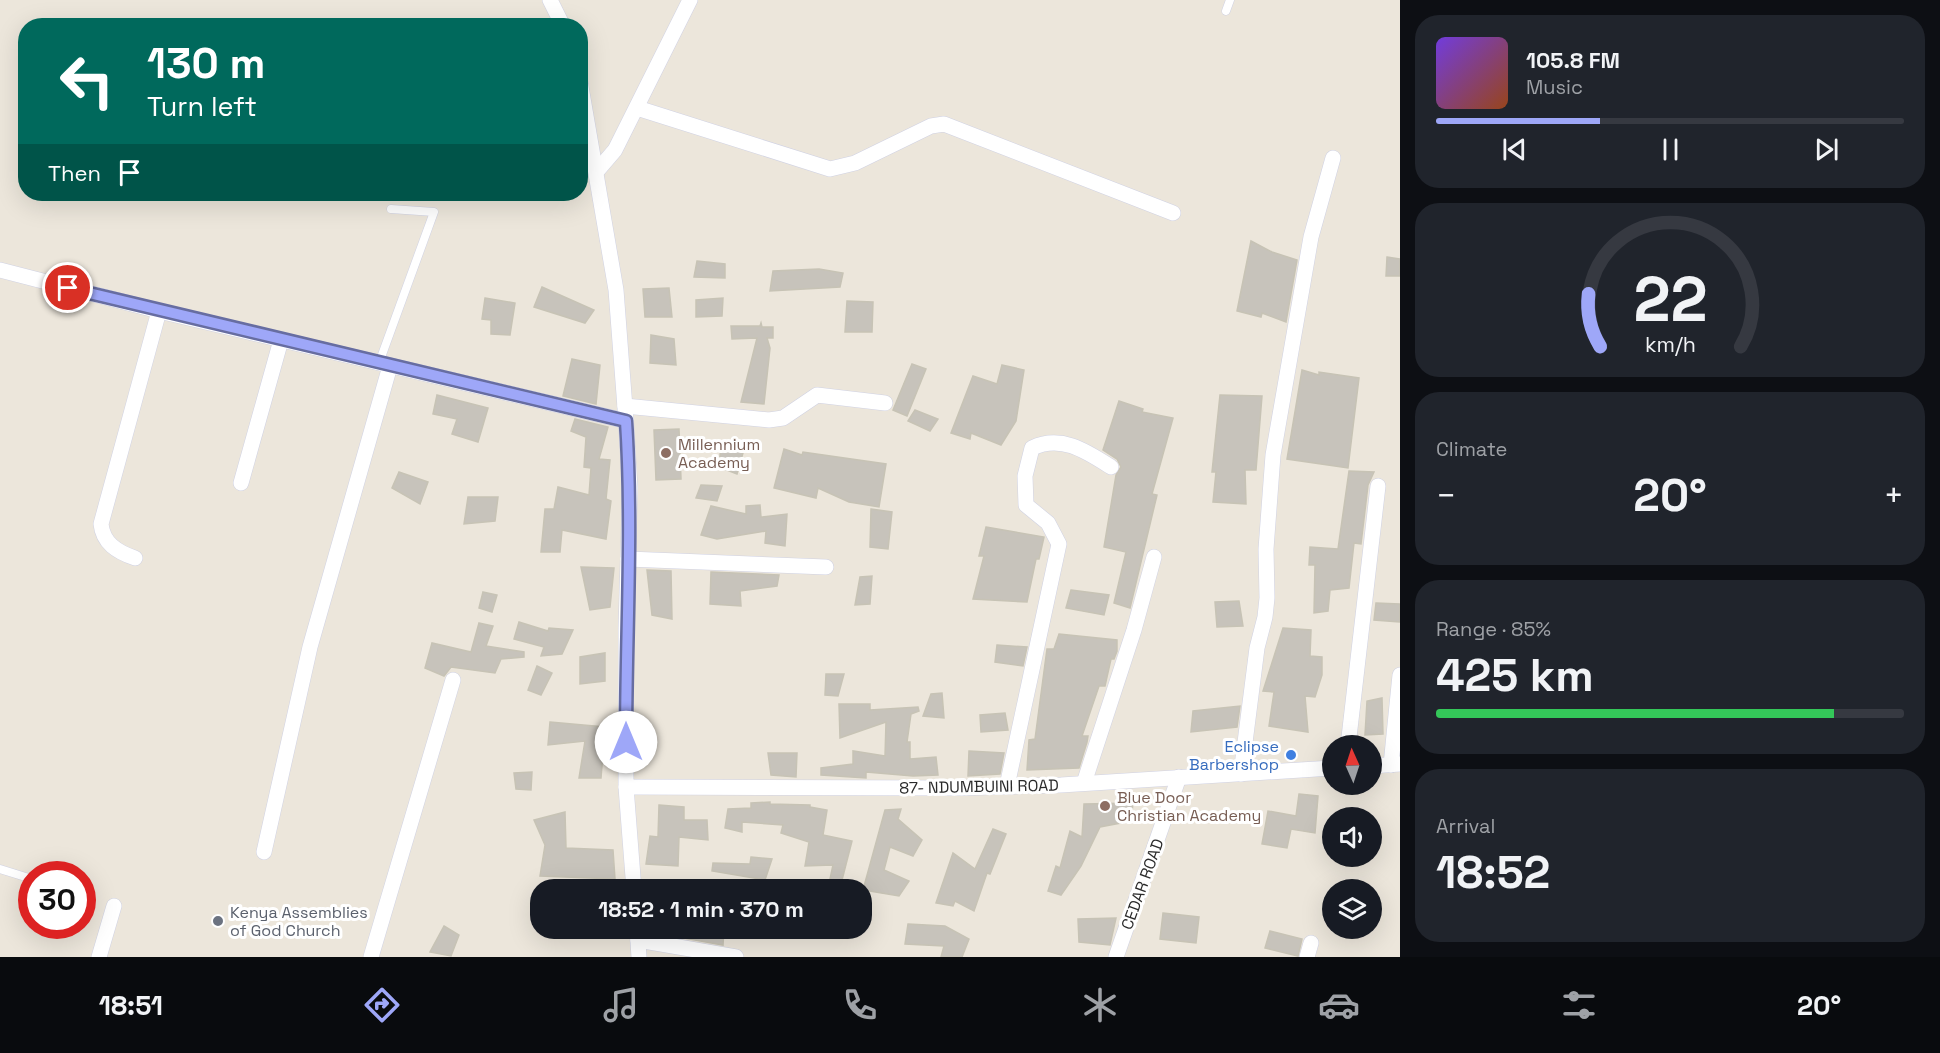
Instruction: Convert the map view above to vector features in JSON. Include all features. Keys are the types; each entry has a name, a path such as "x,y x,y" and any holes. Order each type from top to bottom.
{"street":[{"path":"550,0 559,18"},
{"path":"597,171 615,150 690,0"},
{"path":"637,108 830,169 855,163 931,126 944,124 1173,213"},
{"path":"588,123 616,290 626,414 630,488 626,787 633,879"},
{"path":"1241,774 1257,648 1266,617 1268,598 1266,549 1273,455 1311,237 1333,158"},
{"path":"0,270 385,365 626,414 769,420 783,418 817,395 885,403"},
{"path":"135,558 123,554 108,544 102,535 101,524 159,311"},
{"path":"241,483 282,340"},
{"path":"264,852 310,647 385,365"},
{"path":"1007,786 1059,544 1048,523 1026,505 1025,476 1032,448 1046,441 1069,444 1089,452 1111,467"},
{"path":"1349,735 1378,486"},
{"path":"1084,783 1134,630 1154,557"},
{"path":"628,559 826,567"},
{"path":"1395,764 1400,675"},
{"path":"371,957 453,680"},
{"name":"87- NDUMBUINI ROAD","path":"626,787 1007,786 1322,769"},
{"name":"CEDAR ROAD","path":"1116,957 1179,777"},
{"path":"99,957 114,906"},
{"path":"637,939 639,957"},
{"path":"659,939 736,957"}],"lane":[{"path":"1226,11 1230,0"},
{"path":"385,365 434,212 391,209"},
{"path":"0,869 18,875"}],"building":[{"path":"1251,241 1272,252 1297,260 1286,322 1262,313 1261,317 1237,311"},
{"path":"1387,257 1400,259 1400,276 1386,276"},
{"path":"697,261 725,264 725,278 694,277"},
{"path":"819,269 843,273 840,287 770,291 773,271"},
{"path":"542,287 594,310 585,323 534,307"},
{"path":"669,288 672,317 645,317 643,289"},
{"path":"485,298 515,303 510,335 491,334 491,320 482,319"},
{"path":"723,298 722,316 696,317 696,300"},
{"path":"847,301 873,302 872,332 845,332"},
{"path":"761,323 762,327 773,327 773,338 767,338 770,348 764,404 741,402 757,338 732,339 731,326 760,326"},
{"path":"651,335 674,339 676,365 650,363"},
{"path":"572,359 600,365 596,404 563,396"},
{"path":"912,364 926,369 907,416 893,410"},
{"path":"1002,365 1024,370 1016,421 1001,445 971,433 970,439 951,433 973,376 997,384"},
{"path":"1302,370 1319,375 1319,372 1359,378 1348,468 1287,459"},
{"path":"437,395 488,408 478,442 452,434 457,419 433,414"},
{"path":"1220,395 1262,396 1256,470 1245,470 1246,504 1213,502 1216,472 1212,472"},
{"path":"1119,401 1143,409 1142,412 1173,418 1152,494 1157,495 1130,608 1114,603 1126,552 1104,547 1116,475 1121,467 1117,459 1103,450"},
{"path":"915,410 938,419 930,431 908,421"},
{"path":"575,419 608,427 599,459 610,460 606,499 611,501 606,539 562,530 560,552 541,552 545,509 554,509 558,487 589,495 591,468 584,467 586,437 571,431"},
{"path":"679,429 681,479 656,480 654,430"},
{"path":"721,444 743,453 737,474 719,467"},
{"path":"784,449 802,455 803,452 886,464 879,507 849,502 818,488 816,498 774,488"},
{"path":"1349,471 1374,472 1368,485 1361,544 1354,543 1349,588 1330,590 1328,611 1314,613 1315,565 1309,565 1310,547 1338,549"},
{"path":"399,472 428,482 420,504 392,488"},
{"path":"701,485 722,486 717,501 696,498"},
{"path":"468,497 498,497 495,521 464,524"},
{"path":"760,505 761,517 787,514 785,546 765,543 766,531 717,539 701,535 711,506 746,514 746,506"},
{"path":"871,509 892,512 888,549 870,547"},
{"path":"986,527 1044,537 1039,559 1036,559 1027,602 973,599 984,556 979,556"},
{"path":"581,567 614,568 610,607 590,610"},
{"path":"647,570 671,571 672,619 652,615"},
{"path":"711,572 779,575 777,586 740,591 741,606 710,604"},
{"path":"872,576 870,604 855,605 860,577"},
{"path":"1071,590 1109,595 1104,615 1066,608"},
{"path":"483,592 497,595 492,612 479,608"},
{"path":"1239,601 1243,626 1217,627 1215,602"},
{"path":"1376,603 1400,604 1400,622 1374,620"},
{"path":"519,622 548,631 549,628 573,630 562,654 541,656 544,647 514,639"},
{"path":"479,623 493,626 486,646 524,652 524,657 501,659 495,673 451,667 444,676 425,668 432,643 471,652"},
{"path":"1283,628 1311,630 1310,656 1322,657 1322,675 1315,697 1305,696 1308,732 1269,726 1274,692 1263,691"},
{"path":"1059,634 1117,640 1117,651 1114,659 1111,659 1105,686 1099,686 1082,736 1088,736 1079,768 1027,770 1029,740 1035,739 1047,649 1054,649"},
{"path":"997,645 1027,647 1023,666 995,662"},
{"path":"605,653 605,681 580,684 580,657"},
{"path":"537,666 552,673 541,695 528,690"},
{"path":"826,674 844,674 838,696 825,695"},
{"path":"942,693 944,718 923,716 931,694"},
{"path":"1382,698 1383,734 1365,735 1367,701"},
{"path":"839,704 870,704 870,710 918,707 919,711 911,714 907,742 910,742 910,759 936,757 938,775 913,776 866,772 866,778 821,775 821,768 853,764 853,751 885,756 886,722 840,738"},
{"path":"1240,706 1237,727 1191,732 1193,711"},
{"path":"1005,713 1008,730 981,732 980,715"},
{"path":"550,722 605,727 601,778 579,778 585,741 548,745"},
{"path":"969,751 1004,753 1000,774 968,776"},
{"path":"768,753 797,753 796,777 771,775"},
{"path":"532,772 531,790 516,789 514,773"},
{"path":"1299,794 1318,796 1315,833 1291,829 1287,848 1262,844 1268,811 1296,816"},
{"path":"751,803 810,805 810,807 827,810 823,835 852,841 842,879 830,879 833,865 805,866 809,842 781,833 783,825 742,822 742,832 725,828 728,809 751,808"},
{"path":"1133,803 1131,821 1100,827 1081,866 1061,895 1048,891 1056,866 1060,868 1070,831 1082,837 1084,804"},
{"path":"659,805 684,807 684,820 707,820 708,840 679,837 678,866 646,864 650,836 658,837"},
{"path":"901,809 898,819 922,840 913,856 890,847 884,870 909,881 899,896 872,892 872,879 866,879 885,810"},
{"path":"565,812 566,848 613,850 615,879 540,876 545,845 534,820"},
{"path":"993,829 1006,834 990,874 987,873 974,911 955,901 953,906 936,903 953,853 975,869"},
{"path":"751,857 772,859 765,879 712,871 713,863 750,864"},
{"path":"1163,913 1199,917 1196,943 1160,939"},
{"path":"1116,918 1110,945 1079,942 1078,919"},
{"path":"908,924 945,926 969,939 962,957 941,957 944,946 905,944"},
{"path":"444,926 459,935 451,956 430,952"},
{"path":"1270,931 1302,939 1298,956 1265,948"},
{"path":"690,939 723,939 723,945"}],"place":[{"name":"Millennium Academy","path":"666,453"},
{"name":"Eclipse Barbershop","path":"1291,755"},
{"name":"Blue Door Christian Academy","path":"1105,806"},
{"name":"Kenya Assemblies of God Church","path":"218,921"}],"route":[{"path":"68,288 626,421 630,488 626,742"}]}
